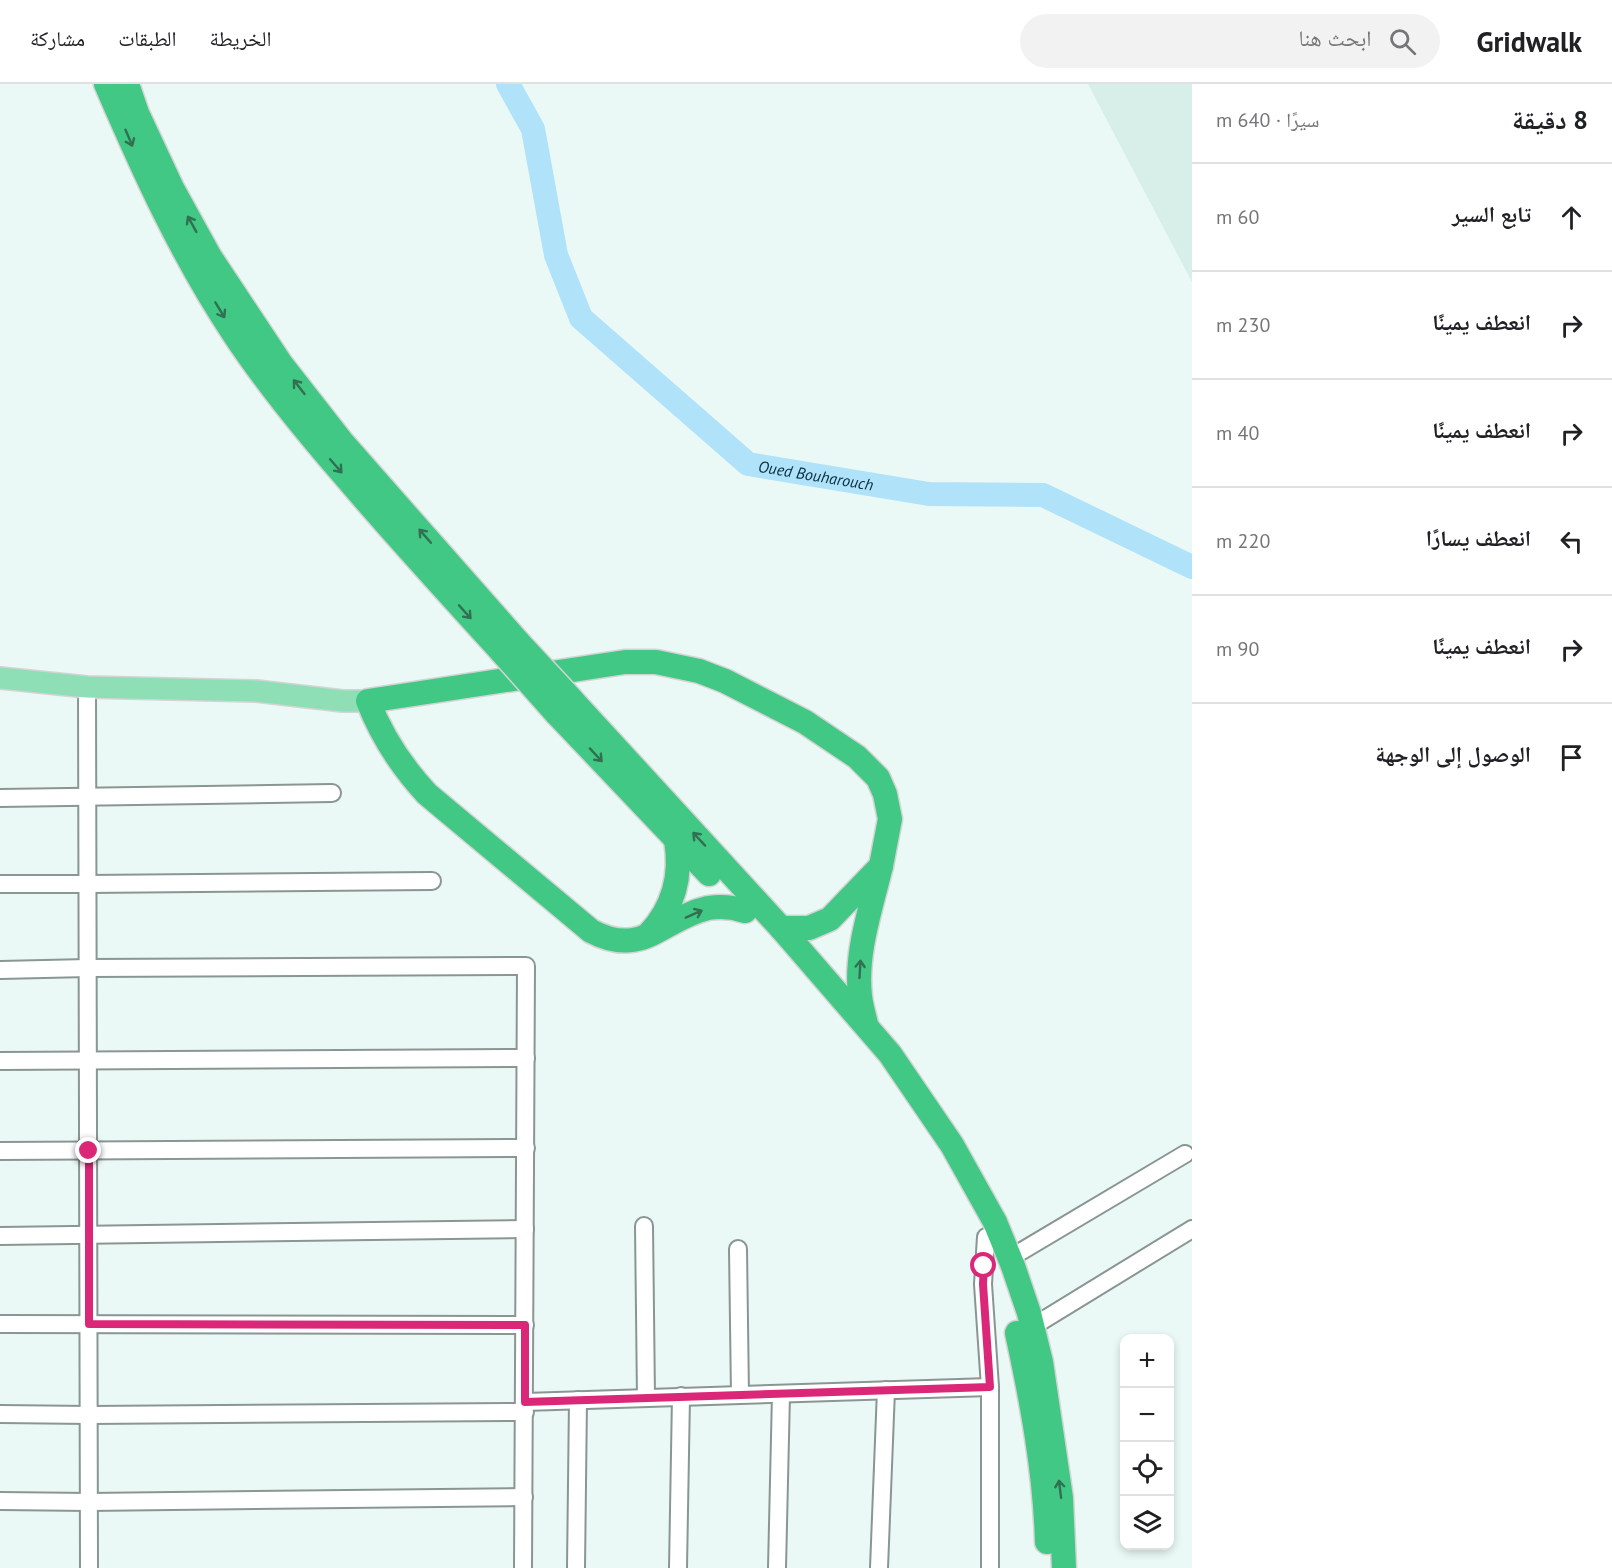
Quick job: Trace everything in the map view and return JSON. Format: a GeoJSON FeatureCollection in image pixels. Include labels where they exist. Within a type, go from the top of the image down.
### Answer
{"type":"FeatureCollection","features":[{"type":"Feature","properties":{"kind":"highway"},"geometry":{"type":"LineString","coordinates":[[106,84],[137,156],[181,245],[234,334],[299,423],[389,528],[510,646]]}},
{"type":"Feature","properties":{"kind":"highway"},"geometry":{"type":"LineString","coordinates":[[127,84],[137,113],[172,188],[210,257],[281,364],[510,646],[564,706],[676,840],[745,911],[875,1061],[952,1174],[986,1237],[1004,1284],[1017,1332],[1034,1413],[1047,1522],[1048,1568]]}},
{"type":"Feature","properties":{"kind":"highway"},"geometry":{"type":"LineString","coordinates":[[745,911],[726,907],[706,909],[637,940],[618,940],[599,936],[427,794],[386,742],[368,701],[625,662],[656,662],[725,681],[805,722],[858,757],[878,778],[885,794],[890,819],[863,940],[860,970],[860,996],[867,1027]]}},
{"type":"Feature","properties":{"kind":"highway"},"geometry":{"type":"LineString","coordinates":[[564,706],[781,928],[890,1054],[952,1145],[995,1222],[1010,1258],[1032,1327],[1041,1362],[1061,1497],[1064,1568]]}},
{"type":"Feature","properties":{"kind":"highway"},"geometry":{"type":"LineString","coordinates":[[646,937],[656,926],[672,900],[679,870],[676,840]]}},
{"type":"Feature","properties":{"kind":"highway"},"geometry":{"type":"LineString","coordinates":[[781,928],[809,928],[830,919],[881,866]]}},
{"type":"Feature","properties":{"kind":"main road"},"geometry":{"type":"LineString","coordinates":[[0,678],[87,687],[256,691],[342,701],[368,701]]}},
{"type":"Feature","properties":{"kind":"street"},"geometry":{"type":"LineString","coordinates":[[87,687],[89,1568]]}},
{"type":"Feature","properties":{"kind":"street"},"geometry":{"type":"LineString","coordinates":[[0,798],[332,793]]}},
{"type":"Feature","properties":{"kind":"street"},"geometry":{"type":"LineString","coordinates":[[0,884],[432,881]]}},
{"type":"Feature","properties":{"kind":"street"},"geometry":{"type":"LineString","coordinates":[[0,970],[526,966],[523,1568]]}},
{"type":"Feature","properties":{"kind":"street"},"geometry":{"type":"LineString","coordinates":[[0,1061],[526,1058]]}},
{"type":"Feature","properties":{"kind":"street"},"geometry":{"type":"LineString","coordinates":[[0,1151],[526,1148]]}},
{"type":"Feature","properties":{"kind":"street"},"geometry":{"type":"LineString","coordinates":[[1010,1258],[1185,1154]]}},
{"type":"Feature","properties":{"kind":"street"},"geometry":{"type":"LineString","coordinates":[[644,1226],[646,1398]]}},
{"type":"Feature","properties":{"kind":"street"},"geometry":{"type":"LineString","coordinates":[[0,1236],[525,1229]]}},
{"type":"Feature","properties":{"kind":"street"},"geometry":{"type":"LineString","coordinates":[[1032,1327],[1192,1229]]}},
{"type":"Feature","properties":{"kind":"street"},"geometry":{"type":"LineString","coordinates":[[986,1237],[983,1284],[990,1387],[990,1568]]}},
{"type":"Feature","properties":{"kind":"street"},"geometry":{"type":"LineString","coordinates":[[738,1249],[740,1395]]}},
{"type":"Feature","properties":{"kind":"street"},"geometry":{"type":"LineString","coordinates":[[0,1324],[525,1325]]}},
{"type":"Feature","properties":{"kind":"street"},"geometry":{"type":"LineString","coordinates":[[0,1414],[89,1415],[525,1407],[578,1400],[990,1387]]}},
{"type":"Feature","properties":{"kind":"street"},"geometry":{"type":"LineString","coordinates":[[879,1568],[885,1390]]}},
{"type":"Feature","properties":{"kind":"street"},"geometry":{"type":"LineString","coordinates":[[777,1568],[781,1394]]}},
{"type":"Feature","properties":{"kind":"street"},"geometry":{"type":"LineString","coordinates":[[678,1568],[681,1396]]}},
{"type":"Feature","properties":{"kind":"street"},"geometry":{"type":"LineString","coordinates":[[576,1568],[578,1400]]}},
{"type":"Feature","properties":{"kind":"street"},"geometry":{"type":"LineString","coordinates":[[0,1501],[524,1497]]}},
{"type":"Feature","properties":{"kind":"shaded area"},"geometry":{"type":"Polygon","coordinates":[[[1088,84],[1192,84],[1192,282],[1088,84]]]}},
{"type":"Feature","properties":{"kind":"waterway","name":"Oued Bouharouch"},"geometry":{"type":"LineString","coordinates":[[508,84],[533,129],[556,255],[581,318],[748,464],[929,494],[1043,495],[1192,567]]}},
{"type":"Feature","properties":{"kind":"route"},"geometry":{"type":"LineString","coordinates":[[89,1151],[89,1324],[525,1325],[525,1402],[990,1387],[983,1284],[984,1266]]}}]}
